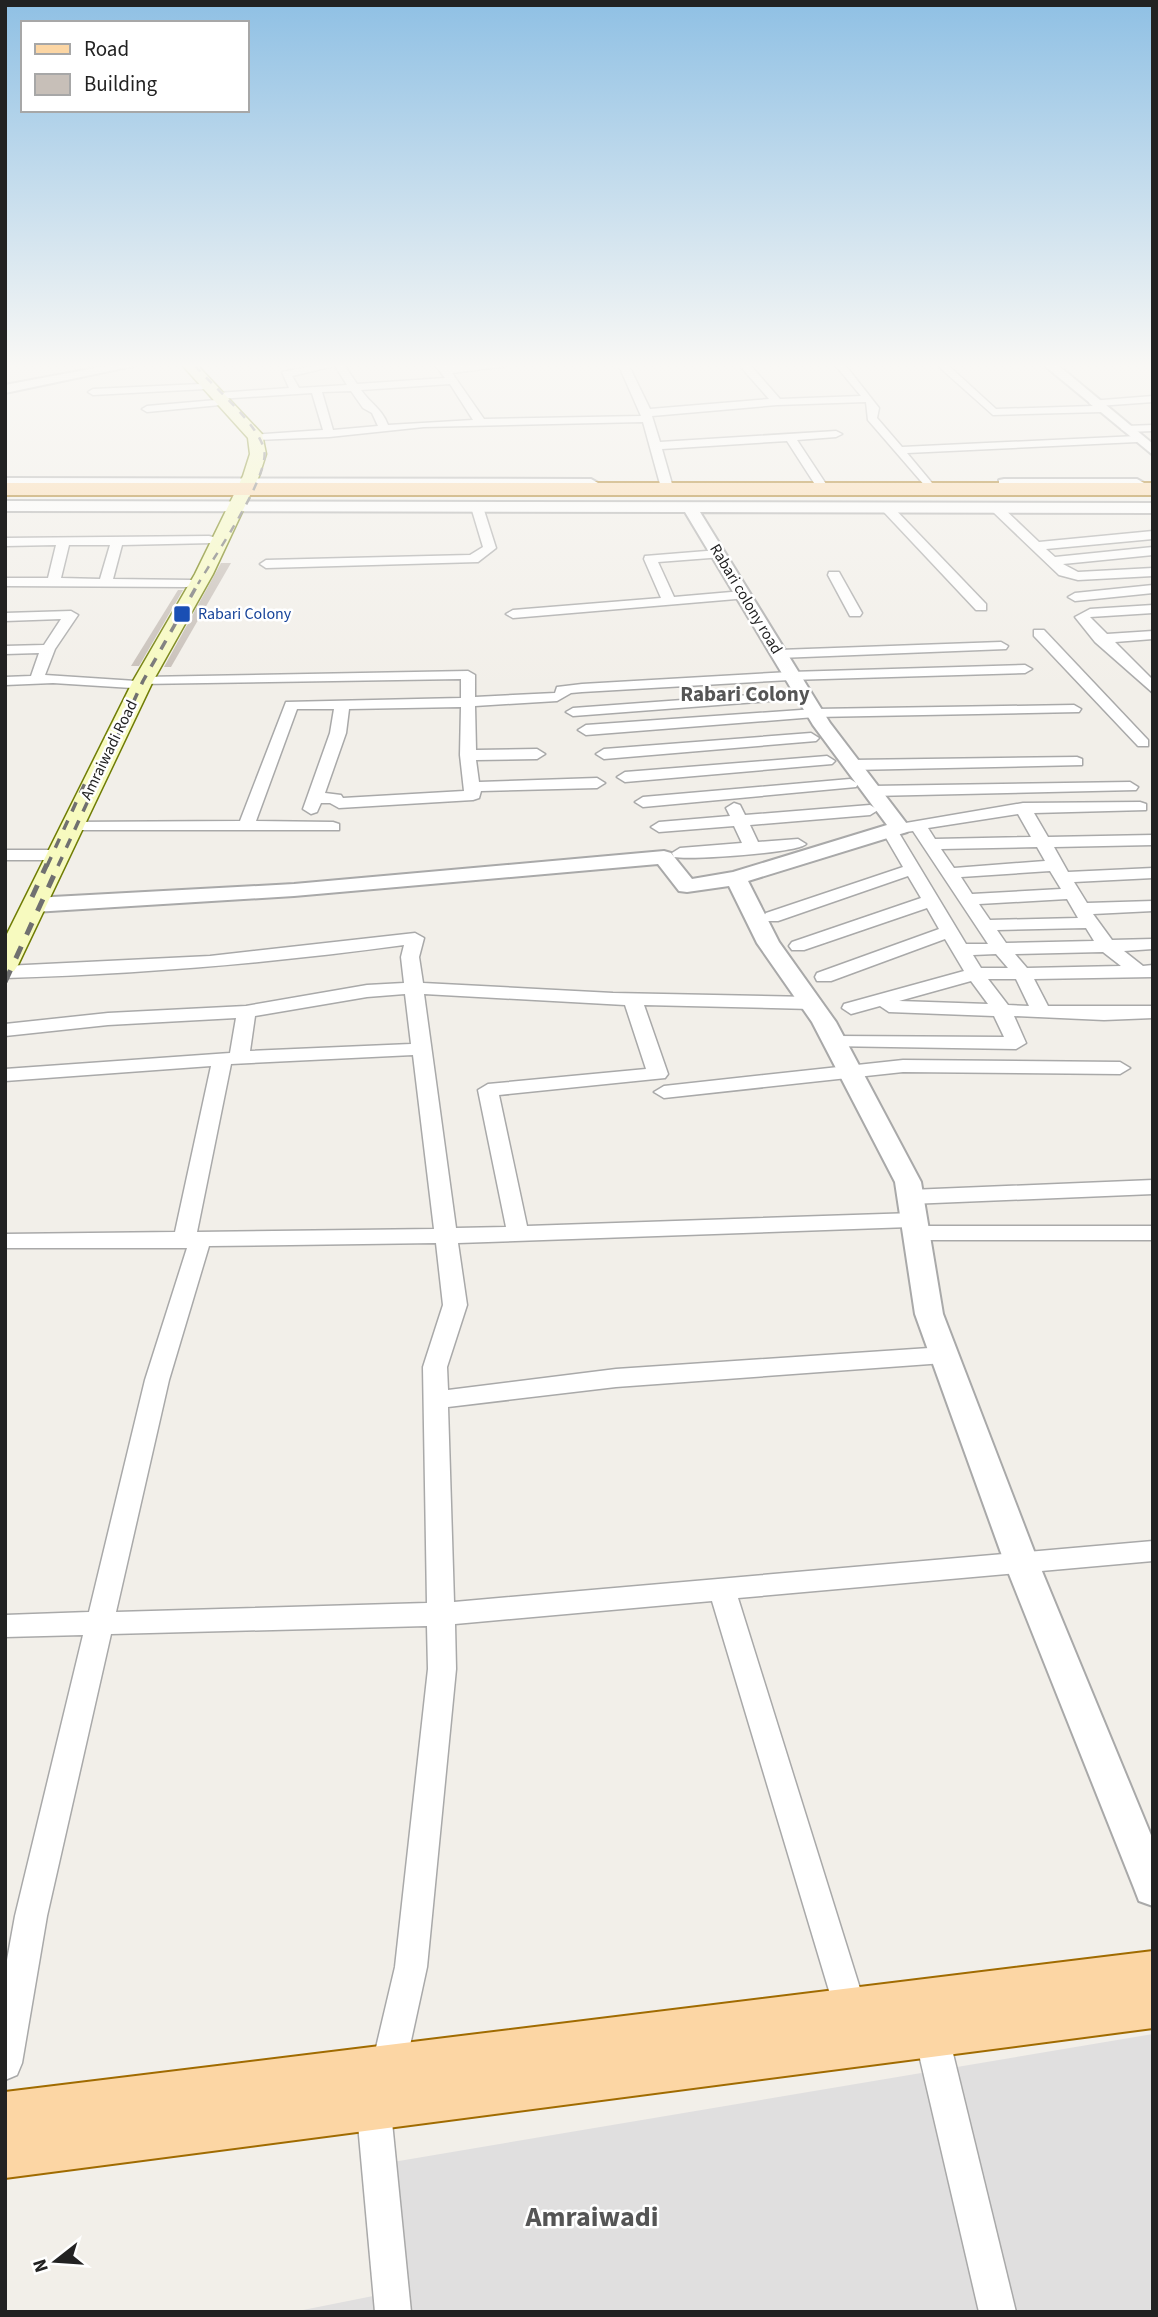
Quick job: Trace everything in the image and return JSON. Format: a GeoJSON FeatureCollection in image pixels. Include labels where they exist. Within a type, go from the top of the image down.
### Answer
{"type":"FeatureCollection","features":[{"type":"Feature","properties":{"kind":"main road"},"geometry":{"type":"LineString","coordinates":[[241,496],[246,474]]}},
{"type":"Feature","properties":{"kind":"main road"},"geometry":{"type":"LineString","coordinates":[[5,917],[48,855],[187,583],[241,496],[250,474]]}},
{"type":"Feature","properties":{"kind":"main road"},"geometry":{"type":"LineString","coordinates":[[5,489],[241,496],[1153,502]]}},
{"type":"Feature","properties":{"kind":"main road"},"geometry":{"type":"LineString","coordinates":[[5,504],[241,496],[1153,489]]}},
{"type":"Feature","properties":{"kind":"main road","name":"Amraiwadi Road"},"geometry":{"type":"LineString","coordinates":[[5,965],[34,905],[48,855],[73,825],[137,682],[204,574],[214,540]]}},
{"type":"Feature","properties":{"kind":"main road"},"geometry":{"type":"LineString","coordinates":[[5,2151],[852,2014],[1153,1976]]}},
{"type":"Feature","properties":{"kind":"main road"},"geometry":{"type":"LineString","coordinates":[[5,2119],[379,2089],[931,2034],[1153,2003]]}},
{"type":"Feature","properties":{"kind":"street"},"geometry":{"type":"LineString","coordinates":[[663,474],[666,484]]}},
{"type":"Feature","properties":{"kind":"street"},"geometry":{"type":"LineString","coordinates":[[814,474],[820,484]]}},
{"type":"Feature","properties":{"kind":"street"},"geometry":{"type":"LineString","coordinates":[[919,474],[926,483]]}},
{"type":"Feature","properties":{"kind":"street"},"geometry":{"type":"LineString","coordinates":[[5,482],[477,507],[1153,508]]}},
{"type":"Feature","properties":{"kind":"street"},"geometry":{"type":"LineString","coordinates":[[241,496],[666,484],[1153,483]]}},
{"type":"Feature","properties":{"kind":"street"},"geometry":{"type":"LineString","coordinates":[[266,564],[473,559],[490,548],[477,507]]}},
{"type":"Feature","properties":{"kind":"street","name":"Rabari colony road"},"geometry":{"type":"LineString","coordinates":[[690,507],[851,775],[871,800],[902,828]]}},
{"type":"Feature","properties":{"kind":"street"},"geometry":{"type":"LineString","coordinates":[[995,507],[1064,572],[1079,576],[1153,572]]}},
{"type":"Feature","properties":{"kind":"street"},"geometry":{"type":"LineString","coordinates":[[886,508],[981,607]]}},
{"type":"Feature","properties":{"kind":"street"},"geometry":{"type":"LineString","coordinates":[[1034,546],[1153,535]]}},
{"type":"Feature","properties":{"kind":"street"},"geometry":{"type":"LineString","coordinates":[[5,542],[214,540]]}},
{"type":"Feature","properties":{"kind":"street"},"geometry":{"type":"LineString","coordinates":[[53,583],[62,542]]}},
{"type":"Feature","properties":{"kind":"street"},"geometry":{"type":"LineString","coordinates":[[104,582],[117,542]]}},
{"type":"Feature","properties":{"kind":"street"},"geometry":{"type":"LineString","coordinates":[[1051,561],[1153,551]]}},
{"type":"Feature","properties":{"kind":"street"},"geometry":{"type":"LineString","coordinates":[[668,601],[650,559],[719,554]]}},
{"type":"Feature","properties":{"kind":"street"},"geometry":{"type":"LineString","coordinates":[[834,575],[855,613]]}},
{"type":"Feature","properties":{"kind":"street"},"geometry":{"type":"LineString","coordinates":[[5,582],[187,583]]}},
{"type":"Feature","properties":{"kind":"street"},"geometry":{"type":"LineString","coordinates":[[1075,597],[1153,589]]}},
{"type":"Feature","properties":{"kind":"street"},"geometry":{"type":"LineString","coordinates":[[513,614],[743,595]]}},
{"type":"Feature","properties":{"kind":"street"},"geometry":{"type":"LineString","coordinates":[[1153,609],[1086,615],[1100,639],[1153,689]]}},
{"type":"Feature","properties":{"kind":"street"},"geometry":{"type":"LineString","coordinates":[[5,617],[71,615],[48,649],[36,680]]}},
{"type":"Feature","properties":{"kind":"street"},"geometry":{"type":"LineString","coordinates":[[1039,633],[1150,746]]}},
{"type":"Feature","properties":{"kind":"street"},"geometry":{"type":"LineString","coordinates":[[1100,639],[1153,635]]}},
{"type":"Feature","properties":{"kind":"street"},"geometry":{"type":"LineString","coordinates":[[779,654],[1001,646]]}},
{"type":"Feature","properties":{"kind":"street"},"geometry":{"type":"LineString","coordinates":[[5,650],[48,649]]}},
{"type":"Feature","properties":{"kind":"street"},"geometry":{"type":"LineString","coordinates":[[246,826],[291,705],[409,705],[557,697],[564,694],[562,690],[582,688],[790,676],[1025,669]]}},
{"type":"Feature","properties":{"kind":"street"},"geometry":{"type":"LineString","coordinates":[[5,681],[137,682],[468,675],[468,755],[473,795],[339,803],[335,798],[314,798]]}},
{"type":"Feature","properties":{"kind":"street"},"geometry":{"type":"LineString","coordinates":[[573,712],[804,695]]}},
{"type":"Feature","properties":{"kind":"street"},"geometry":{"type":"LineString","coordinates":[[308,827],[314,798],[338,733],[342,704]]}},
{"type":"Feature","properties":{"kind":"street"},"geometry":{"type":"LineString","coordinates":[[586,730],[815,713],[1074,709]]}},
{"type":"Feature","properties":{"kind":"street"},"geometry":{"type":"LineString","coordinates":[[696,722],[704,746],[752,848]]}},
{"type":"Feature","properties":{"kind":"street"},"geometry":{"type":"LineString","coordinates":[[604,754],[811,738]]}},
{"type":"Feature","properties":{"kind":"street"},"geometry":{"type":"LineString","coordinates":[[468,755],[537,754]]}},
{"type":"Feature","properties":{"kind":"street"},"geometry":{"type":"LineString","coordinates":[[625,777],[827,761]]}},
{"type":"Feature","properties":{"kind":"street"},"geometry":{"type":"LineString","coordinates":[[643,802],[727,795],[851,775],[1077,762]]}},
{"type":"Feature","properties":{"kind":"street"},"geometry":{"type":"LineString","coordinates":[[472,787],[597,783]]}},
{"type":"Feature","properties":{"kind":"street"},"geometry":{"type":"LineString","coordinates":[[659,827],[739,820],[871,800],[1130,787]]}},
{"type":"Feature","properties":{"kind":"street"},"geometry":{"type":"LineString","coordinates":[[34,905],[294,890],[664,857],[687,886],[736,878],[902,828],[1023,808],[1140,807]]}},
{"type":"Feature","properties":{"kind":"street"},"geometry":{"type":"LineString","coordinates":[[1023,808],[1081,909],[1107,946],[1145,971]]}},
{"type":"Feature","properties":{"kind":"street"},"geometry":{"type":"LineString","coordinates":[[73,825],[333,827]]}},
{"type":"Feature","properties":{"kind":"street"},"geometry":{"type":"LineString","coordinates":[[902,828],[930,844],[1001,949],[1022,973],[1041,1011]]}},
{"type":"Feature","properties":{"kind":"street"},"geometry":{"type":"LineString","coordinates":[[835,1042],[1016,1043],[1001,1009],[975,974],[912,869],[902,828]]}},
{"type":"Feature","properties":{"kind":"street"},"geometry":{"type":"LineString","coordinates":[[930,844],[1153,840]]}},
{"type":"Feature","properties":{"kind":"street"},"geometry":{"type":"LineString","coordinates":[[680,853],[798,844]]}},
{"type":"Feature","properties":{"kind":"street"},"geometry":{"type":"LineString","coordinates":[[5,855],[48,855]]}},
{"type":"Feature","properties":{"kind":"street"},"geometry":{"type":"LineString","coordinates":[[772,917],[912,869]]}},
{"type":"Feature","properties":{"kind":"street"},"geometry":{"type":"LineString","coordinates":[[950,873],[1153,873]]}},
{"type":"Feature","properties":{"kind":"street"},"geometry":{"type":"LineString","coordinates":[[736,878],[768,943],[817,990],[835,1042],[908,1182],[929,1314],[1022,1564],[1153,1888]]}},
{"type":"Feature","properties":{"kind":"street"},"geometry":{"type":"LineString","coordinates":[[967,899],[1081,909]]}},
{"type":"Feature","properties":{"kind":"street"},"geometry":{"type":"LineString","coordinates":[[798,946],[931,901]]}},
{"type":"Feature","properties":{"kind":"street"},"geometry":{"type":"LineString","coordinates":[[985,925],[1081,909],[1153,906]]}},
{"type":"Feature","properties":{"kind":"street"},"geometry":{"type":"LineString","coordinates":[[5,1030],[108,1019],[246,1012],[367,991],[414,988],[633,1000],[817,990],[949,931]]}},
{"type":"Feature","properties":{"kind":"street"},"geometry":{"type":"LineString","coordinates":[[5,972],[124,969],[269,957],[415,938],[410,957],[454,1305],[435,1367],[442,1669],[411,1967],[379,2089],[393,2312]]}},
{"type":"Feature","properties":{"kind":"street"},"geometry":{"type":"LineString","coordinates":[[961,950],[1153,944]]}},
{"type":"Feature","properties":{"kind":"street"},"geometry":{"type":"LineString","coordinates":[[1145,971],[975,974],[861,1007],[1153,1012]]}},
{"type":"Feature","properties":{"kind":"street"},"geometry":{"type":"LineString","coordinates":[[518,1233],[488,1090],[658,1074],[633,1000]]}},
{"type":"Feature","properties":{"kind":"street"},"geometry":{"type":"LineString","coordinates":[[5,2063],[31,1916],[192,1241],[231,1058],[246,1012]]}},
{"type":"Feature","properties":{"kind":"street"},"geometry":{"type":"LineString","coordinates":[[5,1075],[231,1058],[422,1049]]}},
{"type":"Feature","properties":{"kind":"street"},"geometry":{"type":"LineString","coordinates":[[664,1092],[778,1081],[849,1069],[903,1066],[1120,1068]]}},
{"type":"Feature","properties":{"kind":"street"},"geometry":{"type":"LineString","coordinates":[[5,1241],[192,1241],[446,1236],[913,1216],[1153,1187]]}},
{"type":"Feature","properties":{"kind":"street"},"geometry":{"type":"LineString","coordinates":[[913,1216],[1153,1233]]}},
{"type":"Feature","properties":{"kind":"street"},"geometry":{"type":"LineString","coordinates":[[436,1400],[616,1378],[944,1355]]}},
{"type":"Feature","properties":{"kind":"street"},"geometry":{"type":"LineString","coordinates":[[5,1626],[440,1614],[1022,1564],[1153,1550]]}},
{"type":"Feature","properties":{"kind":"street"},"geometry":{"type":"LineString","coordinates":[[722,1589],[852,2014]]}},
{"type":"Feature","properties":{"kind":"street"},"geometry":{"type":"LineString","coordinates":[[931,2034],[998,2312]]}},
{"type":"Feature","properties":{"kind":"shaded area"},"geometry":{"type":"Polygon","coordinates":[[[1153,2034],[1153,2312],[403,2312],[387,2163],[1153,2034]]]}},
{"type":"Feature","properties":{"kind":"shaded area"},"geometry":{"type":"Polygon","coordinates":[[[378,2295],[380,2312],[293,2312],[378,2295]]]}},
{"type":"Feature","properties":{"kind":"building"},"geometry":{"type":"Polygon","coordinates":[[[221,563],[231,563],[171,667],[164,667],[221,563]]]}},
{"type":"Feature","properties":{"kind":"building"},"geometry":{"type":"Polygon","coordinates":[[[178,590],[183,590],[139,666],[131,666],[178,590]]]}},
{"type":"Feature","properties":{"kind":"railway"},"geometry":{"type":"LineString","coordinates":[[198,584],[250,497],[260,474]]}},
{"type":"Feature","properties":{"kind":"railway"},"geometry":{"type":"LineString","coordinates":[[58,866],[143,681],[199,582]]}},
{"type":"Feature","properties":{"kind":"railway"},"geometry":{"type":"LineString","coordinates":[[47,866],[85,783]]}},
{"type":"Feature","properties":{"kind":"railway"},"geometry":{"type":"LineString","coordinates":[[32,897],[47,864]]}},
{"type":"Feature","properties":{"kind":"railway"},"geometry":{"type":"LineString","coordinates":[[5,982],[59,864]]}},
{"type":"Feature","properties":{"kind":"place","name":"Rabari Colony"},"geometry":{"type":"Point","coordinates":[182,614]}},
{"type":"Feature","properties":{"kind":"district","name":"Rabari Colony"},"geometry":{"type":"Point","coordinates":[745,694]}},
{"type":"Feature","properties":{"kind":"district","name":"Amraiwadi"},"geometry":{"type":"Point","coordinates":[592,2217]}}]}
